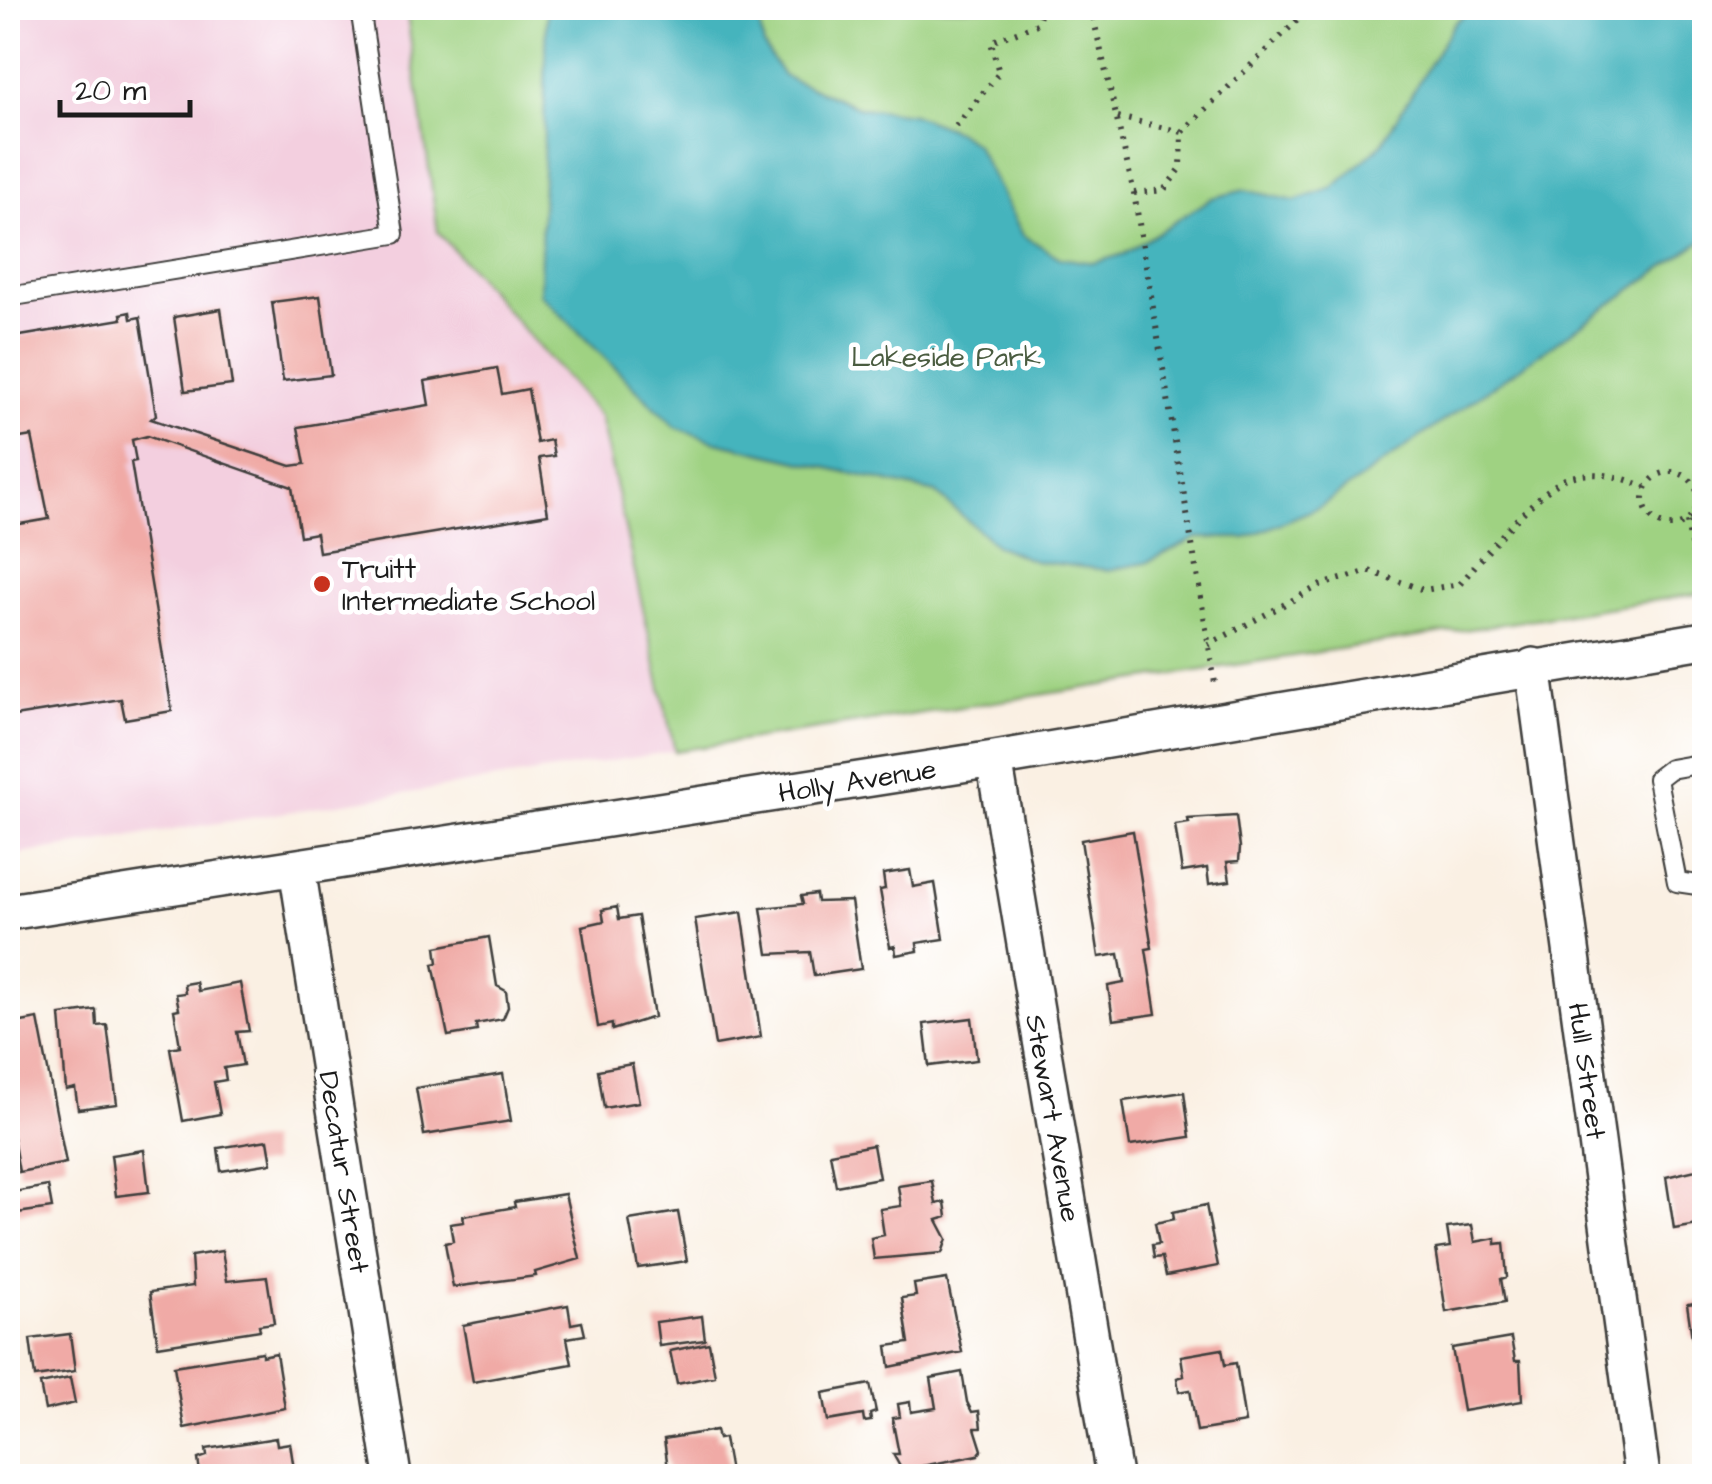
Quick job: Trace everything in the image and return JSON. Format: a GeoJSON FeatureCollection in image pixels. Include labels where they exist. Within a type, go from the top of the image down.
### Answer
{"type":"FeatureCollection","features":[{"type":"Feature","properties":{"kind":"street","name":"Holly Avenue"},"geometry":{"type":"LineString","coordinates":[[8,912],[994,759],[1704,640]]}},
{"type":"Feature","properties":{"kind":"street","name":"Hull Street"},"geometry":{"type":"LineString","coordinates":[[1533,666],[1642,1476]]}},
{"type":"Feature","properties":{"kind":"street","name":"Stewart Avenue"},"geometry":{"type":"LineString","coordinates":[[994,759],[1114,1476]]}},
{"type":"Feature","properties":{"kind":"street","name":"Decatur Street"},"geometry":{"type":"LineString","coordinates":[[296,868],[392,1476]]}},
{"type":"Feature","properties":{"kind":"lane"},"geometry":{"type":"LineString","coordinates":[[8,297],[394,234],[360,8]]}},
{"type":"Feature","properties":{"kind":"lane"},"geometry":{"type":"LineString","coordinates":[[1704,763],[1670,769],[1657,779],[1678,882],[1704,886]]}},
{"type":"Feature","properties":{"kind":"path"},"geometry":{"type":"LineString","coordinates":[[956,126],[999,73],[991,42],[1037,24],[1042,8]]}},
{"type":"Feature","properties":{"kind":"path"},"geometry":{"type":"LineString","coordinates":[[1091,8],[1134,194],[1222,718]]}},
{"type":"Feature","properties":{"kind":"path"},"geometry":{"type":"LineString","coordinates":[[1134,194],[1164,190],[1181,168],[1182,132],[1310,8]]}},
{"type":"Feature","properties":{"kind":"path"},"geometry":{"type":"LineString","coordinates":[[1118,117],[1182,132]]}},
{"type":"Feature","properties":{"kind":"path"},"geometry":{"type":"LineString","coordinates":[[1208,645],[1321,585],[1369,572],[1424,590],[1460,584],[1502,532],[1568,477],[1611,474],[1646,486]]}},
{"type":"Feature","properties":{"kind":"path"},"geometry":{"type":"LineString","coordinates":[[1687,522],[1669,526],[1652,520],[1644,504],[1646,486],[1660,474],[1686,476],[1698,499],[1687,522],[1704,620]]}},
{"type":"Feature","properties":{"kind":"shaded area","name":"Truitt Intermediate School"},"geometry":{"type":"Polygon","coordinates":[[[8,8],[406,8],[438,232],[600,417],[675,751],[8,856],[8,8]]]}},
{"type":"Feature","properties":{"kind":"green space","name":"Lakeside Park"},"geometry":{"type":"Polygon","coordinates":[[[406,8],[1704,8],[1704,593],[675,751],[600,417],[438,232],[406,8]]]}},
{"type":"Feature","properties":{"kind":"water"},"geometry":{"type":"Polygon","coordinates":[[[547,8],[756,8],[764,46],[783,76],[860,108],[912,114],[957,131],[975,144],[1023,235],[1060,258],[1094,263],[1124,254],[1212,198],[1245,190],[1295,201],[1333,188],[1381,145],[1454,23],[1473,8],[1704,8],[1704,239],[1320,507],[1245,538],[1197,538],[1146,563],[1107,570],[1034,561],[997,546],[936,493],[716,442],[675,427],[540,294],[547,8]]]}},
{"type":"Feature","properties":{"kind":"building"},"geometry":{"type":"Polygon","coordinates":[[[320,296],[331,375],[283,381],[272,302],[320,296]]]}},
{"type":"Feature","properties":{"kind":"building"},"geometry":{"type":"Polygon","coordinates":[[[221,309],[232,385],[185,391],[174,317],[221,309]]]}},
{"type":"Feature","properties":{"kind":"building"},"geometry":{"type":"Polygon","coordinates":[[[130,312],[131,319],[140,317],[156,415],[151,419],[291,466],[305,464],[298,427],[429,405],[425,381],[497,368],[502,394],[528,389],[537,443],[551,440],[554,456],[539,458],[548,514],[319,552],[316,533],[300,536],[292,487],[147,436],[132,440],[136,461],[131,462],[172,711],[125,719],[121,699],[8,717],[8,526],[49,519],[32,436],[8,440],[8,330],[12,330],[14,337],[122,319],[121,314],[130,312]]]}},
{"type":"Feature","properties":{"kind":"building"},"geometry":{"type":"Polygon","coordinates":[[[1236,816],[1239,861],[1227,862],[1230,881],[1209,884],[1207,868],[1182,872],[1175,825],[1189,823],[1188,819],[1236,816]]]}},
{"type":"Feature","properties":{"kind":"building"},"geometry":{"type":"Polygon","coordinates":[[[1133,831],[1152,948],[1146,949],[1156,1014],[1113,1020],[1108,986],[1124,983],[1119,954],[1099,957],[1081,840],[1133,831]]]}},
{"type":"Feature","properties":{"kind":"building"},"geometry":{"type":"Polygon","coordinates":[[[910,870],[913,887],[935,883],[944,939],[917,943],[918,951],[896,955],[895,946],[890,947],[880,890],[885,889],[883,874],[910,870]]]}},
{"type":"Feature","properties":{"kind":"building"},"geometry":{"type":"Polygon","coordinates":[[[816,894],[817,902],[851,901],[861,969],[814,976],[810,952],[768,954],[761,908],[803,904],[801,896],[816,894]]]}},
{"type":"Feature","properties":{"kind":"building"},"geometry":{"type":"Polygon","coordinates":[[[617,907],[619,919],[638,916],[654,1017],[612,1030],[612,1024],[598,1027],[582,926],[604,921],[602,910],[617,907]]]}},
{"type":"Feature","properties":{"kind":"building"},"geometry":{"type":"Polygon","coordinates":[[[742,912],[761,1037],[715,1045],[695,919],[742,912]]]}},
{"type":"Feature","properties":{"kind":"building"},"geometry":{"type":"Polygon","coordinates":[[[489,937],[497,986],[506,991],[508,1007],[503,1019],[476,1024],[477,1031],[448,1036],[433,964],[438,963],[436,947],[489,937]]]}},
{"type":"Feature","properties":{"kind":"building"},"geometry":{"type":"Polygon","coordinates":[[[196,982],[198,991],[240,983],[249,1031],[237,1032],[243,1065],[224,1068],[226,1080],[214,1082],[220,1114],[183,1121],[170,1048],[180,1046],[174,1010],[179,1009],[176,994],[185,993],[184,984],[196,982]]]}},
{"type":"Feature","properties":{"kind":"building"},"geometry":{"type":"Polygon","coordinates":[[[96,1010],[97,1026],[107,1025],[117,1104],[78,1109],[75,1088],[66,1090],[60,1015],[96,1010]]]}},
{"type":"Feature","properties":{"kind":"building"},"geometry":{"type":"Polygon","coordinates":[[[14,1014],[16,1023],[38,1019],[66,1163],[19,1172],[8,1109],[8,1015],[14,1014]]]}},
{"type":"Feature","properties":{"kind":"building"},"geometry":{"type":"Polygon","coordinates":[[[972,1018],[977,1060],[929,1066],[924,1024],[972,1018]]]}},
{"type":"Feature","properties":{"kind":"building"},"geometry":{"type":"Polygon","coordinates":[[[632,1064],[639,1102],[604,1108],[598,1070],[632,1064]]]}},
{"type":"Feature","properties":{"kind":"building"},"geometry":{"type":"Polygon","coordinates":[[[503,1074],[511,1121],[424,1135],[416,1088],[503,1074]]]}},
{"type":"Feature","properties":{"kind":"building"},"geometry":{"type":"Polygon","coordinates":[[[1184,1092],[1190,1137],[1130,1146],[1123,1101],[1184,1092]]]}},
{"type":"Feature","properties":{"kind":"building"},"geometry":{"type":"Polygon","coordinates":[[[268,1140],[272,1163],[221,1171],[218,1148],[268,1140]]]}},
{"type":"Feature","properties":{"kind":"building"},"geometry":{"type":"Polygon","coordinates":[[[873,1145],[879,1178],[836,1186],[830,1153],[873,1145]]]}},
{"type":"Feature","properties":{"kind":"building"},"geometry":{"type":"Polygon","coordinates":[[[144,1150],[149,1192],[116,1196],[111,1155],[144,1150]]]}},
{"type":"Feature","properties":{"kind":"building"},"geometry":{"type":"Polygon","coordinates":[[[1704,1168],[1704,1224],[1674,1229],[1666,1177],[1704,1168]]]}},
{"type":"Feature","properties":{"kind":"building"},"geometry":{"type":"Polygon","coordinates":[[[932,1181],[936,1204],[945,1202],[947,1217],[937,1220],[947,1239],[942,1253],[874,1259],[871,1238],[884,1235],[880,1209],[901,1206],[898,1186],[932,1181]]]}},
{"type":"Feature","properties":{"kind":"building"},"geometry":{"type":"Polygon","coordinates":[[[48,1186],[52,1208],[17,1213],[14,1192],[48,1186]]]}},
{"type":"Feature","properties":{"kind":"building"},"geometry":{"type":"Polygon","coordinates":[[[565,1194],[580,1259],[535,1272],[536,1276],[453,1287],[445,1243],[453,1241],[450,1224],[464,1222],[463,1216],[515,1207],[514,1202],[565,1194]]]}},
{"type":"Feature","properties":{"kind":"building"},"geometry":{"type":"Polygon","coordinates":[[[1206,1205],[1218,1266],[1166,1276],[1162,1257],[1154,1258],[1152,1245],[1159,1244],[1155,1223],[1174,1219],[1173,1212],[1206,1205]]]}},
{"type":"Feature","properties":{"kind":"building"},"geometry":{"type":"Polygon","coordinates":[[[678,1212],[687,1261],[638,1268],[629,1220],[678,1212]]]}},
{"type":"Feature","properties":{"kind":"building"},"geometry":{"type":"Polygon","coordinates":[[[1472,1225],[1475,1242],[1496,1238],[1496,1244],[1504,1243],[1507,1277],[1501,1279],[1505,1302],[1446,1312],[1436,1249],[1450,1247],[1447,1228],[1472,1225]]]}},
{"type":"Feature","properties":{"kind":"building"},"geometry":{"type":"Polygon","coordinates":[[[222,1251],[227,1281],[267,1277],[274,1323],[259,1325],[260,1330],[158,1346],[150,1292],[193,1286],[191,1256],[222,1251]]]}},
{"type":"Feature","properties":{"kind":"building"},"geometry":{"type":"Polygon","coordinates":[[[947,1279],[962,1352],[890,1367],[887,1346],[909,1343],[902,1298],[916,1296],[914,1284],[947,1279]]]}},
{"type":"Feature","properties":{"kind":"building"},"geometry":{"type":"Polygon","coordinates":[[[1704,1302],[1704,1336],[1692,1338],[1687,1304],[1704,1302]]]}},
{"type":"Feature","properties":{"kind":"building"},"geometry":{"type":"Polygon","coordinates":[[[568,1305],[571,1324],[582,1322],[585,1335],[567,1338],[572,1364],[473,1382],[463,1325],[568,1305]]]}},
{"type":"Feature","properties":{"kind":"building"},"geometry":{"type":"Polygon","coordinates":[[[702,1316],[705,1340],[659,1346],[656,1322],[702,1316]]]}},
{"type":"Feature","properties":{"kind":"building"},"geometry":{"type":"Polygon","coordinates":[[[70,1334],[75,1371],[35,1377],[30,1339],[70,1334]]]}},
{"type":"Feature","properties":{"kind":"building"},"geometry":{"type":"Polygon","coordinates":[[[1511,1338],[1515,1361],[1520,1361],[1522,1401],[1463,1411],[1452,1348],[1511,1338]]]}},
{"type":"Feature","properties":{"kind":"building"},"geometry":{"type":"Polygon","coordinates":[[[709,1343],[715,1376],[677,1384],[670,1351],[709,1343]]]}},
{"type":"Feature","properties":{"kind":"building"},"geometry":{"type":"Polygon","coordinates":[[[1222,1349],[1225,1365],[1236,1363],[1245,1423],[1197,1431],[1190,1390],[1179,1392],[1177,1378],[1184,1376],[1181,1356],[1222,1349]]]}},
{"type":"Feature","properties":{"kind":"building"},"geometry":{"type":"Polygon","coordinates":[[[262,1352],[262,1356],[276,1353],[285,1408],[184,1428],[174,1366],[262,1352]]]}},
{"type":"Feature","properties":{"kind":"building"},"geometry":{"type":"Polygon","coordinates":[[[962,1372],[967,1402],[972,1412],[979,1411],[981,1428],[975,1428],[982,1450],[978,1455],[902,1470],[893,1454],[899,1454],[892,1418],[900,1417],[898,1404],[910,1402],[911,1412],[936,1408],[931,1378],[962,1372]]]}},
{"type":"Feature","properties":{"kind":"building"},"geometry":{"type":"Polygon","coordinates":[[[70,1378],[75,1403],[45,1410],[40,1384],[70,1378]]]}},
{"type":"Feature","properties":{"kind":"building"},"geometry":{"type":"Polygon","coordinates":[[[870,1384],[876,1412],[870,1414],[871,1421],[864,1422],[863,1415],[828,1421],[823,1393],[870,1384]]]}},
{"type":"Feature","properties":{"kind":"building"},"geometry":{"type":"Polygon","coordinates":[[[716,1430],[718,1439],[724,1438],[730,1472],[722,1472],[723,1476],[669,1476],[664,1439],[716,1430]]]}},
{"type":"Feature","properties":{"kind":"building"},"geometry":{"type":"Polygon","coordinates":[[[276,1438],[277,1445],[290,1443],[295,1476],[192,1476],[200,1473],[198,1459],[207,1456],[206,1449],[276,1438]]]}},
{"type":"Feature","properties":{"kind":"building"},"geometry":{"type":"Polygon","coordinates":[[[984,1467],[986,1473],[1000,1470],[1001,1476],[942,1476],[984,1467]]]}},
{"type":"Feature","properties":{"kind":"place","name":"Truitt Intermediate School"},"geometry":{"type":"Point","coordinates":[322,584]}}]}
